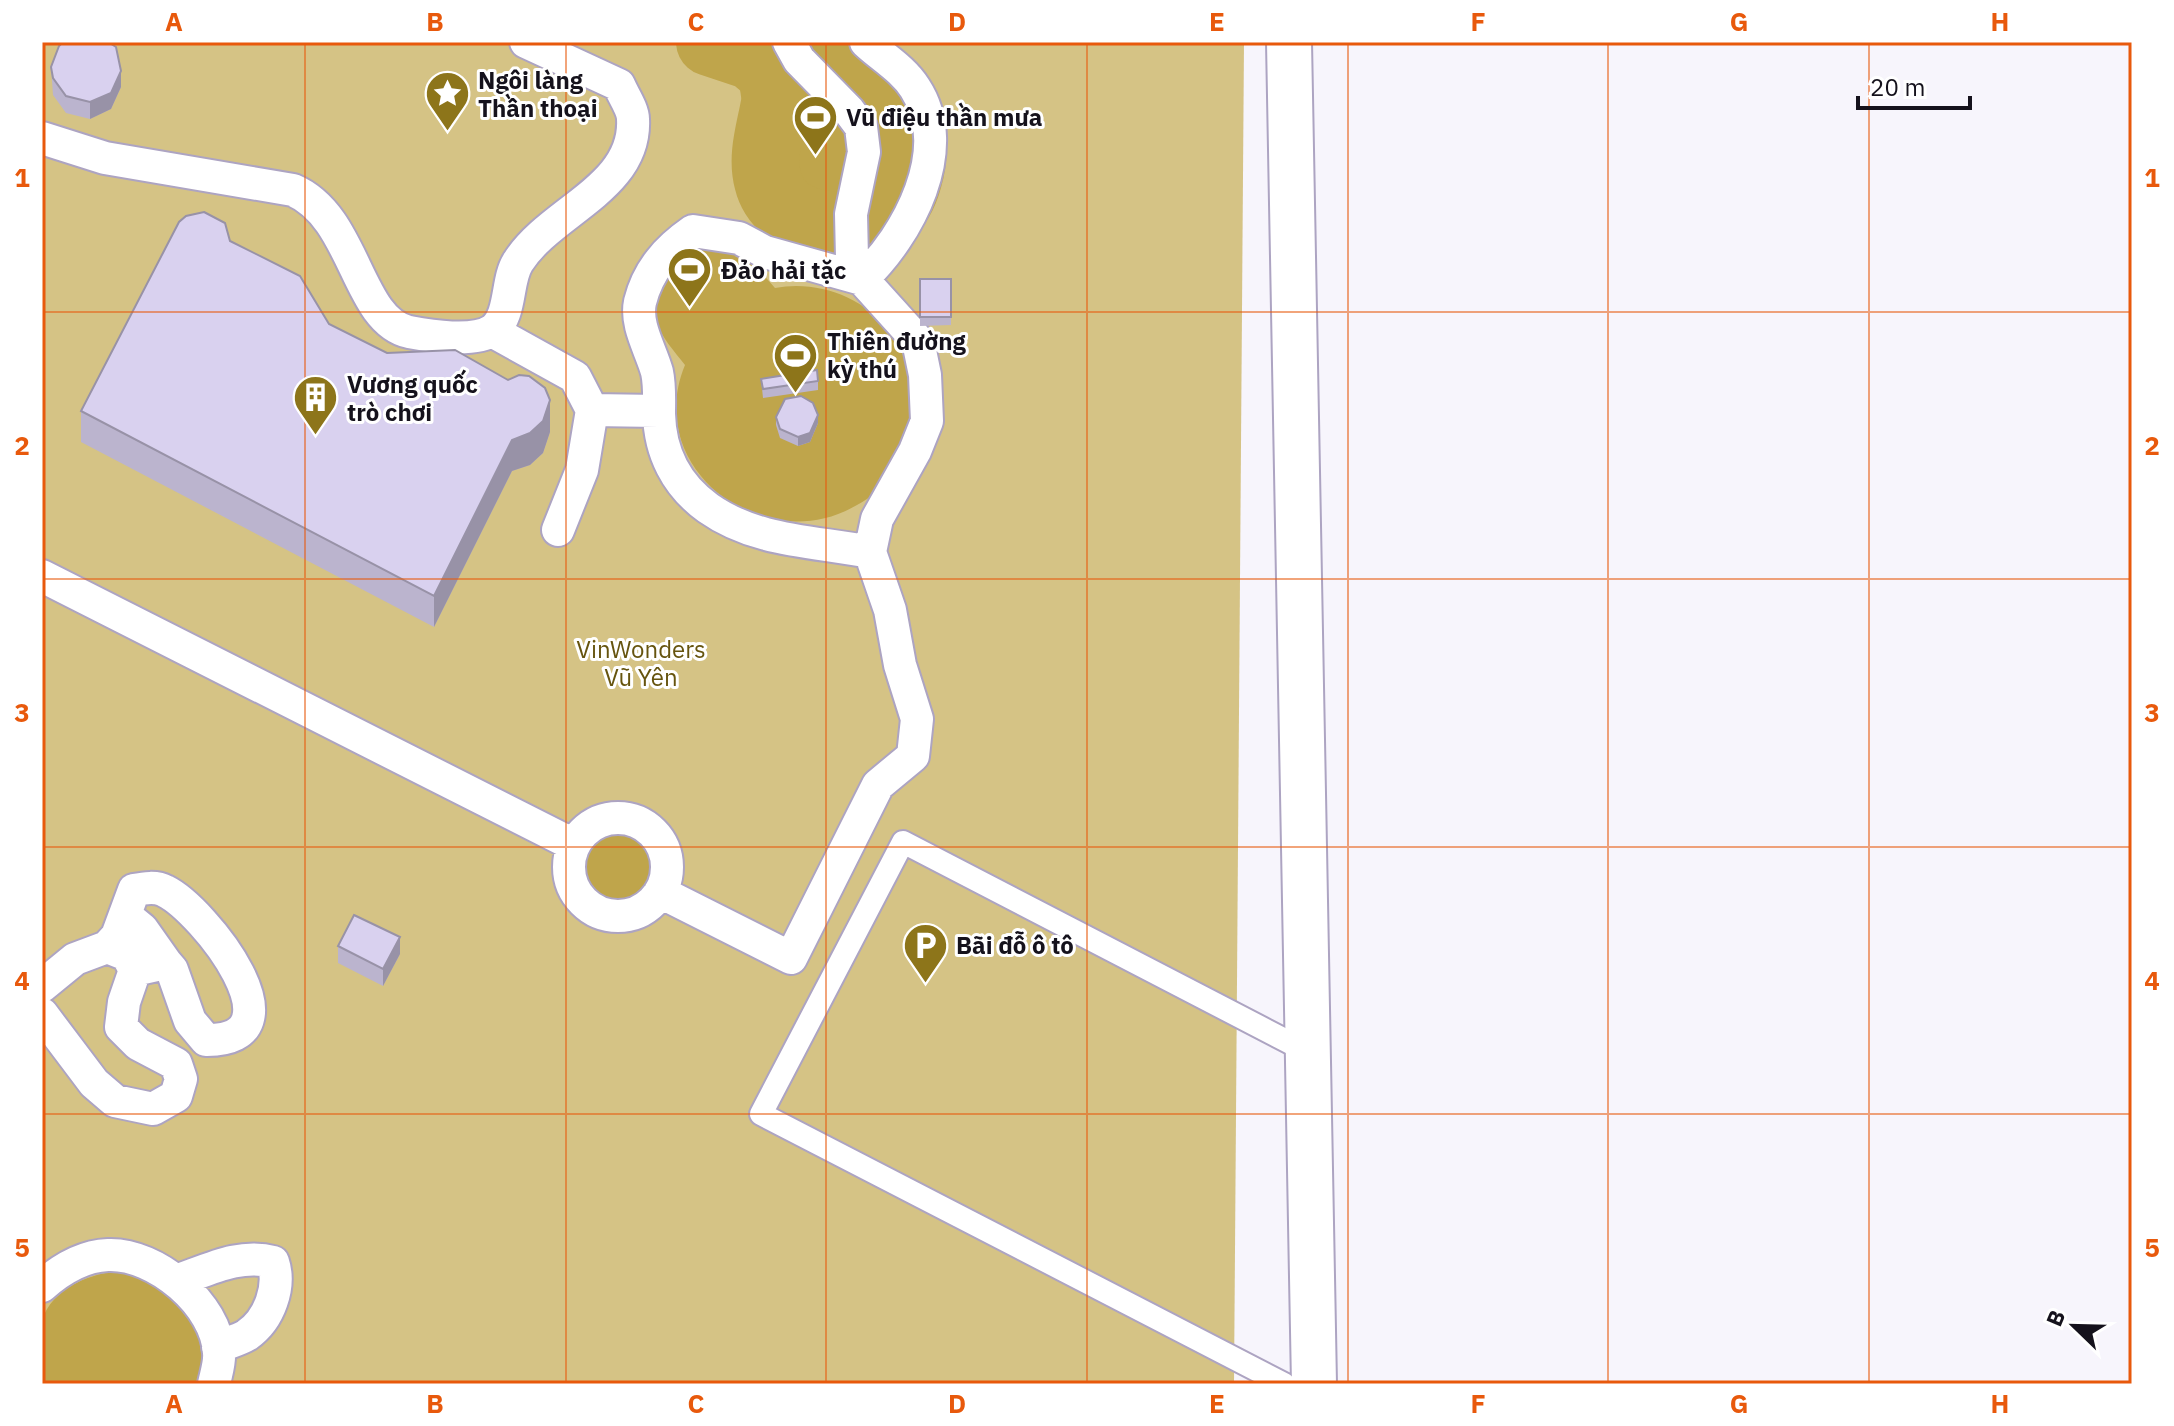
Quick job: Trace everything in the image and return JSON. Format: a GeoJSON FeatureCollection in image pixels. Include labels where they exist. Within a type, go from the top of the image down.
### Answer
{"type":"FeatureCollection","features":[{"type":"Feature","properties":{"kind":"street"},"geometry":{"type":"LineString","coordinates":[[42,138],[105,158],[293,190],[311,198],[332,221],[379,314],[405,331],[473,337],[492,331],[500,321],[518,262],[623,165],[633,118],[619,85],[526,42]]}},
{"type":"Feature","properties":{"kind":"street"},"geometry":{"type":"LineString","coordinates":[[660,892],[791,958],[878,785],[913,756],[917,719],[900,665],[890,610],[870,552],[877,519],[915,451],[927,421],[927,398],[918,341],[857,269],[851,214],[856,178],[864,152],[861,127],[799,60],[789,42]]}},
{"type":"Feature","properties":{"kind":"street"},"geometry":{"type":"LineString","coordinates":[[866,42],[900,69],[923,103],[929,170],[904,231],[887,256],[857,269],[765,252],[739,238],[693,231],[661,258],[640,304],[639,322],[651,349],[659,380],[662,443],[679,481],[706,506],[734,524],[767,535],[870,552]]}},
{"type":"Feature","properties":{"kind":"street"},"geometry":{"type":"LineString","coordinates":[[1289,42],[1314,1384]]}},
{"type":"Feature","properties":{"kind":"street"},"geometry":{"type":"LineString","coordinates":[[492,331],[575,377],[592,410],[582,470],[558,530]]}},
{"type":"Feature","properties":{"kind":"street"},"geometry":{"type":"LineString","coordinates":[[592,410],[659,411]]}},
{"type":"Feature","properties":{"kind":"street"},"geometry":{"type":"LineString","coordinates":[[42,576],[574,845]]}},
{"type":"Feature","properties":{"kind":"street"},"geometry":{"type":"LineString","coordinates":[[609,818],[640,822],[654,832],[663,845],[667,877],[660,892],[650,905],[620,917],[604,915],[589,907],[570,881],[569,864],[574,845],[593,824],[609,818]]}},
{"type":"Feature","properties":{"kind":"street"},"geometry":{"type":"LineString","coordinates":[[42,986],[75,959],[107,947],[117,936],[134,890],[163,890],[191,910],[235,967],[250,996],[250,1016],[240,1031],[223,1040],[206,1040],[190,1021],[172,970],[142,929],[125,915]]}},
{"type":"Feature","properties":{"kind":"street"},"geometry":{"type":"LineString","coordinates":[[42,1014],[94,1083],[115,1101],[153,1109],[165,1106],[176,1096],[181,1079],[176,1064],[138,1044],[121,1027],[124,1002],[135,970],[127,955],[107,947]]}},
{"type":"Feature","properties":{"kind":"street"},"geometry":{"type":"LineString","coordinates":[[135,970],[166,963]]}},
{"type":"Feature","properties":{"kind":"street"},"geometry":{"type":"LineString","coordinates":[[42,1286],[73,1264],[109,1255],[137,1262],[179,1280],[214,1330],[218,1347],[214,1384]]}},
{"type":"Feature","properties":{"kind":"street"},"geometry":{"type":"LineString","coordinates":[[179,1280],[234,1261],[255,1257],[273,1262],[278,1276],[272,1300],[262,1318],[247,1335],[218,1347]]}},
{"type":"Feature","properties":{"kind":"lane"},"geometry":{"type":"LineString","coordinates":[[1284,1384],[761,1114],[903,842],[1308,1052]]}},
{"type":"Feature","properties":{"kind":"green space","name":"VinWonders Vũ Yên"},"geometry":{"type":"Polygon","coordinates":[[[42,42],[1244,42],[1234,1384],[42,1384],[42,42]]]}},
{"type":"Feature","properties":{"kind":"shaded area","name":"Vũ điệu thần mưa"},"geometry":{"type":"Polygon","coordinates":[[[805,96],[823,108],[849,136],[844,179],[832,201],[821,207],[791,204],[784,172],[784,148],[805,96]]]}},
{"type":"Feature","properties":{"kind":"shaded area","name":"Thiên đường kỳ thú"},"geometry":{"type":"Polygon","coordinates":[[[703,248],[745,254],[775,288],[806,286],[838,293],[878,318],[897,343],[912,382],[909,423],[892,473],[881,487],[862,502],[821,519],[785,521],[750,512],[720,495],[696,470],[681,438],[676,403],[685,365],[661,333],[654,309],[659,286],[673,266],[703,248]]]}},
{"type":"Feature","properties":{"kind":"shaded area"},"geometry":{"type":"Polygon","coordinates":[[[618,834],[631,836],[646,849],[651,867],[649,880],[636,895],[618,900],[605,898],[590,885],[585,867],[587,854],[600,839],[618,834]]]}},
{"type":"Feature","properties":{"kind":"shaded area"},"geometry":{"type":"Polygon","coordinates":[[[122,1271],[161,1290],[186,1311],[200,1341],[205,1384],[42,1384],[42,1321],[54,1299],[86,1279],[122,1271]]]}},
{"type":"Feature","properties":{"kind":"building"},"geometry":{"type":"Polygon","coordinates":[[[63,42],[108,42],[116,47],[121,71],[111,93],[90,102],[66,96],[53,78],[51,67],[63,42]]]}},
{"type":"Feature","properties":{"kind":"building","name":"Vương quốc trò chơi"},"geometry":{"type":"Polygon","coordinates":[[[204,212],[225,223],[230,241],[300,276],[329,324],[387,353],[455,350],[508,380],[519,375],[529,376],[545,388],[550,400],[543,421],[530,433],[512,440],[434,596],[81,411],[179,222],[186,216],[204,212]]]}},
{"type":"Feature","properties":{"kind":"building"},"geometry":{"type":"Polygon","coordinates":[[[920,279],[951,279],[951,317],[920,317],[920,279]]]}},
{"type":"Feature","properties":{"kind":"building"},"geometry":{"type":"Polygon","coordinates":[[[817,370],[818,381],[763,389],[761,379],[817,370]]]}},
{"type":"Feature","properties":{"kind":"building"},"geometry":{"type":"Polygon","coordinates":[[[801,396],[813,403],[818,415],[810,433],[798,437],[780,429],[776,417],[785,399],[801,396]]]}},
{"type":"Feature","properties":{"kind":"building"},"geometry":{"type":"Polygon","coordinates":[[[354,915],[400,937],[383,969],[338,946],[354,915]]]}},
{"type":"Feature","properties":{"kind":"waterway"},"geometry":{"type":"LineString","coordinates":[[710,42],[752,56],[771,72],[775,103],[767,142],[766,171],[775,197],[787,210],[803,219],[839,226],[858,224],[876,219],[896,205],[908,179],[912,142],[905,124],[892,106],[830,53],[822,42]]}},
{"type":"Feature","properties":{"kind":"place","name":"Ngôi làng Thần thoại"},"geometry":{"type":"Point","coordinates":[447,133]}},
{"type":"Feature","properties":{"kind":"place","name":"Vũ điệu thần mưa"},"geometry":{"type":"Point","coordinates":[815,156]}},
{"type":"Feature","properties":{"kind":"place","name":"Đảo hải tặc"},"geometry":{"type":"Point","coordinates":[690,309]}},
{"type":"Feature","properties":{"kind":"place","name":"Thiên đường kỳ thú"},"geometry":{"type":"Point","coordinates":[796,394]}},
{"type":"Feature","properties":{"kind":"place","name":"Vương quốc trò chơi"},"geometry":{"type":"Point","coordinates":[316,437]}},
{"type":"Feature","properties":{"kind":"place","name":"Bãi đỗ ô tô"},"geometry":{"type":"Point","coordinates":[925,984]}}]}
